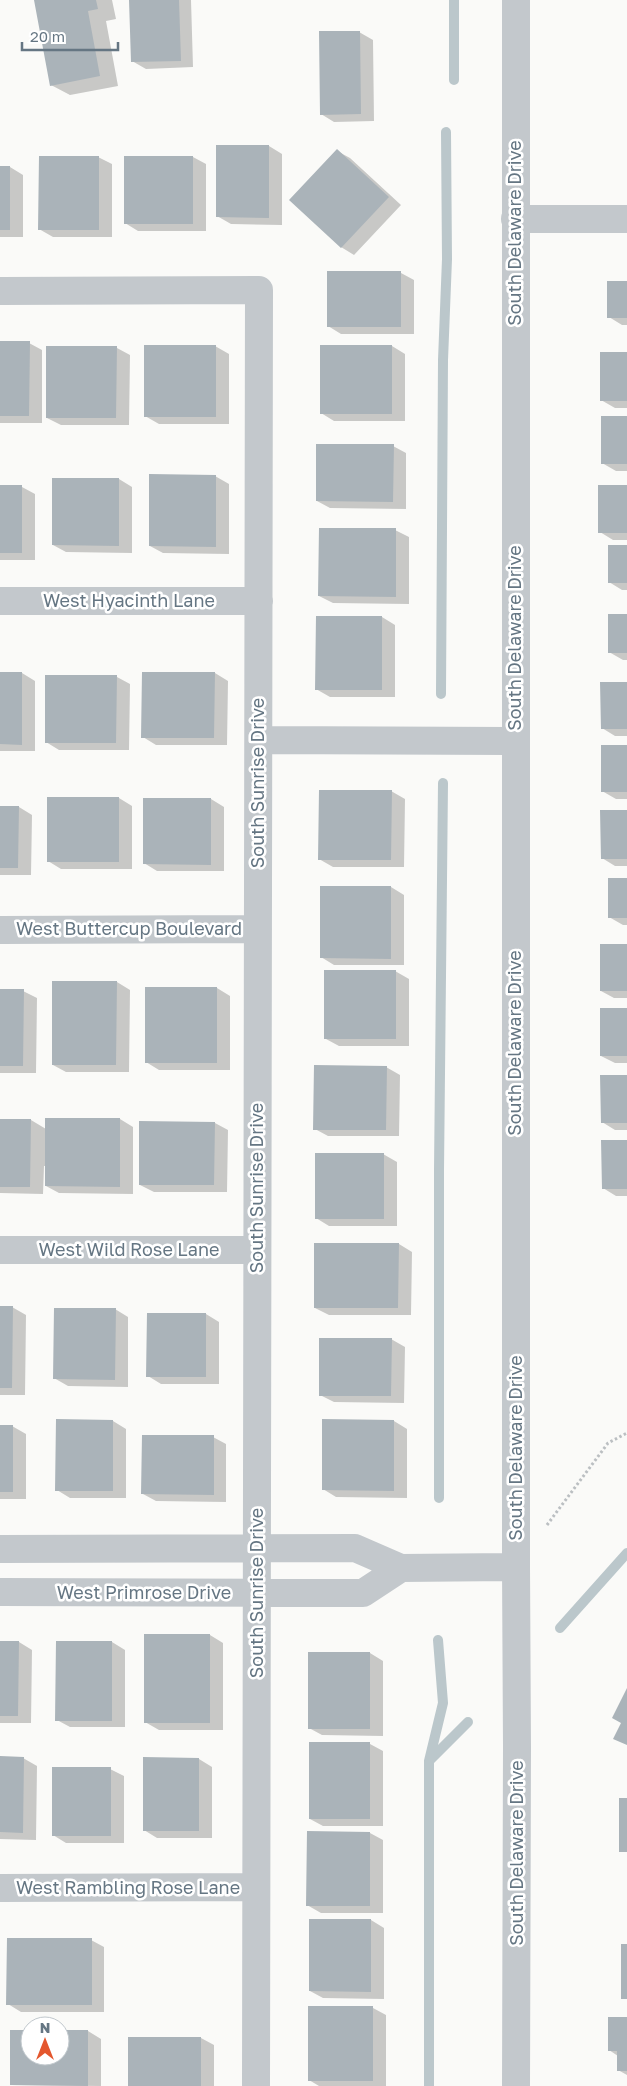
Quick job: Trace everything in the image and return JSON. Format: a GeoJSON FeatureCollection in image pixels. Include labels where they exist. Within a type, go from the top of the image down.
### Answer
{"type":"FeatureCollection","features":[{"type":"Feature","properties":{"kind":"street","name":"South Delaware Drive"},"geometry":{"type":"LineString","coordinates":[[516,0],[516,2086]]}},
{"type":"Feature","properties":{"kind":"street"},"geometry":{"type":"LineString","coordinates":[[515,219],[627,219]]}},
{"type":"Feature","properties":{"kind":"street","name":"South Sunrise Drive"},"geometry":{"type":"LineString","coordinates":[[0,291],[259,290],[256,2086]]}},
{"type":"Feature","properties":{"kind":"street","name":"West Hyacinth Lane"},"geometry":{"type":"LineString","coordinates":[[0,602],[258,601]]}},
{"type":"Feature","properties":{"kind":"street"},"geometry":{"type":"LineString","coordinates":[[258,740],[515,741]]}},
{"type":"Feature","properties":{"kind":"street","name":"West Buttercup Boulevard"},"geometry":{"type":"LineString","coordinates":[[0,930],[258,929]]}},
{"type":"Feature","properties":{"kind":"street","name":"West Wild Rose Lane"},"geometry":{"type":"LineString","coordinates":[[0,1250],[257,1250]]}},
{"type":"Feature","properties":{"kind":"street"},"geometry":{"type":"LineString","coordinates":[[0,1549],[355,1548],[401,1568],[516,1567]]}},
{"type":"Feature","properties":{"kind":"street","name":"West Primrose Drive"},"geometry":{"type":"LineString","coordinates":[[0,1592],[363,1593],[401,1568]]}},
{"type":"Feature","properties":{"kind":"street","name":"West Rambling Rose Lane"},"geometry":{"type":"LineString","coordinates":[[0,1888],[256,1887]]}},
{"type":"Feature","properties":{"kind":"path"},"geometry":{"type":"LineString","coordinates":[[544,1528],[608,1443],[627,1434]]}},
{"type":"Feature","properties":{"kind":"building"},"geometry":{"type":"Polygon","coordinates":[[[34,0],[96,0],[98,9],[88,11],[100,76],[50,86],[34,0]]]}},
{"type":"Feature","properties":{"kind":"building"},"geometry":{"type":"Polygon","coordinates":[[[129,0],[179,0],[181,61],[131,62],[129,0]]]}},
{"type":"Feature","properties":{"kind":"building"},"geometry":{"type":"Polygon","coordinates":[[[319,31],[360,31],[361,114],[320,115],[319,31]]]}},
{"type":"Feature","properties":{"kind":"building"},"geometry":{"type":"Polygon","coordinates":[[[216,145],[269,145],[269,218],[216,217],[216,145]]]}},
{"type":"Feature","properties":{"kind":"building"},"geometry":{"type":"Polygon","coordinates":[[[337,149],[389,197],[341,248],[289,200],[337,149]]]}},
{"type":"Feature","properties":{"kind":"building"},"geometry":{"type":"Polygon","coordinates":[[[39,156],[99,156],[99,230],[38,230],[39,156]]]}},
{"type":"Feature","properties":{"kind":"building"},"geometry":{"type":"Polygon","coordinates":[[[124,156],[193,156],[193,224],[124,224],[124,156]]]}},
{"type":"Feature","properties":{"kind":"building"},"geometry":{"type":"Polygon","coordinates":[[[0,166],[10,166],[10,230],[0,230],[0,166]]]}},
{"type":"Feature","properties":{"kind":"building"},"geometry":{"type":"Polygon","coordinates":[[[327,271],[401,271],[401,327],[327,327],[327,271]]]}},
{"type":"Feature","properties":{"kind":"building"},"geometry":{"type":"Polygon","coordinates":[[[607,281],[627,281],[627,318],[607,318],[607,281]]]}},
{"type":"Feature","properties":{"kind":"building"},"geometry":{"type":"Polygon","coordinates":[[[0,341],[30,341],[29,416],[0,416],[0,341]]]}},
{"type":"Feature","properties":{"kind":"building"},"geometry":{"type":"Polygon","coordinates":[[[144,345],[216,345],[216,417],[144,417],[144,345]]]}},
{"type":"Feature","properties":{"kind":"building"},"geometry":{"type":"Polygon","coordinates":[[[320,345],[392,345],[392,414],[320,414],[320,345]]]}},
{"type":"Feature","properties":{"kind":"building"},"geometry":{"type":"Polygon","coordinates":[[[46,346],[117,346],[116,418],[46,418],[46,346]]]}},
{"type":"Feature","properties":{"kind":"building"},"geometry":{"type":"Polygon","coordinates":[[[600,352],[627,352],[627,401],[600,401],[600,352]]]}},
{"type":"Feature","properties":{"kind":"building"},"geometry":{"type":"Polygon","coordinates":[[[601,416],[627,416],[627,464],[601,464],[601,416]]]}},
{"type":"Feature","properties":{"kind":"building"},"geometry":{"type":"Polygon","coordinates":[[[316,444],[394,444],[393,502],[316,501],[316,444]]]}},
{"type":"Feature","properties":{"kind":"building"},"geometry":{"type":"Polygon","coordinates":[[[149,474],[216,475],[216,547],[149,546],[149,474]]]}},
{"type":"Feature","properties":{"kind":"building"},"geometry":{"type":"Polygon","coordinates":[[[52,478],[119,478],[119,546],[52,545],[52,478]]]}},
{"type":"Feature","properties":{"kind":"building"},"geometry":{"type":"Polygon","coordinates":[[[0,485],[22,485],[22,553],[0,553],[0,485]]]}},
{"type":"Feature","properties":{"kind":"building"},"geometry":{"type":"Polygon","coordinates":[[[598,485],[627,485],[627,533],[598,533],[598,485]]]}},
{"type":"Feature","properties":{"kind":"building"},"geometry":{"type":"Polygon","coordinates":[[[319,528],[396,528],[396,597],[318,596],[319,528]]]}},
{"type":"Feature","properties":{"kind":"building"},"geometry":{"type":"Polygon","coordinates":[[[608,545],[627,545],[627,583],[608,583],[608,545]]]}},
{"type":"Feature","properties":{"kind":"building"},"geometry":{"type":"Polygon","coordinates":[[[608,614],[627,614],[627,653],[608,653],[608,614]]]}},
{"type":"Feature","properties":{"kind":"building"},"geometry":{"type":"Polygon","coordinates":[[[316,616],[382,616],[382,690],[315,690],[316,616]]]}},
{"type":"Feature","properties":{"kind":"building"},"geometry":{"type":"Polygon","coordinates":[[[0,672],[22,672],[22,745],[0,744],[0,672]]]}},
{"type":"Feature","properties":{"kind":"building"},"geometry":{"type":"Polygon","coordinates":[[[142,672],[215,672],[214,738],[141,738],[142,672]]]}},
{"type":"Feature","properties":{"kind":"building"},"geometry":{"type":"Polygon","coordinates":[[[45,675],[117,675],[116,743],[45,743],[45,675]]]}},
{"type":"Feature","properties":{"kind":"building"},"geometry":{"type":"Polygon","coordinates":[[[600,682],[627,682],[627,729],[601,729],[600,682]]]}},
{"type":"Feature","properties":{"kind":"building"},"geometry":{"type":"Polygon","coordinates":[[[601,745],[627,745],[627,792],[601,792],[601,745]]]}},
{"type":"Feature","properties":{"kind":"building"},"geometry":{"type":"Polygon","coordinates":[[[319,790],[392,790],[391,860],[318,860],[319,790]]]}},
{"type":"Feature","properties":{"kind":"building"},"geometry":{"type":"Polygon","coordinates":[[[47,797],[119,797],[119,862],[47,862],[47,797]]]}},
{"type":"Feature","properties":{"kind":"building"},"geometry":{"type":"Polygon","coordinates":[[[143,798],[211,798],[211,865],[143,864],[143,798]]]}},
{"type":"Feature","properties":{"kind":"building"},"geometry":{"type":"Polygon","coordinates":[[[0,806],[19,806],[18,868],[0,868],[0,806]]]}},
{"type":"Feature","properties":{"kind":"building"},"geometry":{"type":"Polygon","coordinates":[[[600,810],[627,810],[627,859],[601,859],[600,810]]]}},
{"type":"Feature","properties":{"kind":"building"},"geometry":{"type":"Polygon","coordinates":[[[608,878],[627,878],[627,918],[608,918],[608,878]]]}},
{"type":"Feature","properties":{"kind":"building"},"geometry":{"type":"Polygon","coordinates":[[[320,886],[391,886],[391,959],[320,958],[320,886]]]}},
{"type":"Feature","properties":{"kind":"building"},"geometry":{"type":"Polygon","coordinates":[[[600,944],[627,944],[627,991],[600,991],[600,944]]]}},
{"type":"Feature","properties":{"kind":"building"},"geometry":{"type":"Polygon","coordinates":[[[324,970],[396,970],[396,1039],[324,1039],[324,970]]]}},
{"type":"Feature","properties":{"kind":"building"},"geometry":{"type":"Polygon","coordinates":[[[52,981],[117,981],[116,1065],[52,1065],[52,981]]]}},
{"type":"Feature","properties":{"kind":"building"},"geometry":{"type":"Polygon","coordinates":[[[145,987],[217,987],[217,1063],[145,1063],[145,987]]]}},
{"type":"Feature","properties":{"kind":"building"},"geometry":{"type":"Polygon","coordinates":[[[0,989],[24,989],[23,1066],[0,1066],[0,989]]]}},
{"type":"Feature","properties":{"kind":"building"},"geometry":{"type":"Polygon","coordinates":[[[600,1008],[627,1008],[627,1056],[600,1056],[600,1008]]]}},
{"type":"Feature","properties":{"kind":"building"},"geometry":{"type":"Polygon","coordinates":[[[314,1065],[387,1066],[386,1130],[313,1130],[314,1065]]]}},
{"type":"Feature","properties":{"kind":"building"},"geometry":{"type":"Polygon","coordinates":[[[600,1075],[627,1075],[627,1123],[601,1123],[600,1075]]]}},
{"type":"Feature","properties":{"kind":"building"},"geometry":{"type":"Polygon","coordinates":[[[45,1118],[120,1118],[120,1187],[45,1186],[45,1118]]]}},
{"type":"Feature","properties":{"kind":"building"},"geometry":{"type":"Polygon","coordinates":[[[0,1119],[31,1119],[30,1187],[0,1187],[0,1119]]]}},
{"type":"Feature","properties":{"kind":"building"},"geometry":{"type":"Polygon","coordinates":[[[139,1121],[215,1122],[214,1185],[139,1185],[139,1121]]]}},
{"type":"Feature","properties":{"kind":"building"},"geometry":{"type":"Polygon","coordinates":[[[601,1140],[627,1140],[627,1189],[602,1189],[601,1140]]]}},
{"type":"Feature","properties":{"kind":"building"},"geometry":{"type":"Polygon","coordinates":[[[315,1153],[384,1153],[384,1219],[315,1219],[315,1153]]]}},
{"type":"Feature","properties":{"kind":"building"},"geometry":{"type":"Polygon","coordinates":[[[314,1243],[399,1243],[398,1308],[314,1308],[314,1243]]]}},
{"type":"Feature","properties":{"kind":"building"},"geometry":{"type":"Polygon","coordinates":[[[0,1306],[13,1306],[12,1388],[0,1388],[0,1306]]]}},
{"type":"Feature","properties":{"kind":"building"},"geometry":{"type":"Polygon","coordinates":[[[54,1308],[116,1308],[115,1380],[53,1379],[54,1308]]]}},
{"type":"Feature","properties":{"kind":"building"},"geometry":{"type":"Polygon","coordinates":[[[147,1313],[206,1313],[206,1377],[146,1377],[147,1313]]]}},
{"type":"Feature","properties":{"kind":"building"},"geometry":{"type":"Polygon","coordinates":[[[319,1338],[392,1338],[391,1396],[319,1396],[319,1338]]]}},
{"type":"Feature","properties":{"kind":"building"},"geometry":{"type":"Polygon","coordinates":[[[56,1419],[113,1420],[113,1491],[55,1491],[56,1419]]]}},
{"type":"Feature","properties":{"kind":"building"},"geometry":{"type":"Polygon","coordinates":[[[322,1419],[394,1420],[394,1491],[322,1490],[322,1419]]]}},
{"type":"Feature","properties":{"kind":"building"},"geometry":{"type":"Polygon","coordinates":[[[0,1425],[13,1425],[13,1492],[0,1492],[0,1425]]]}},
{"type":"Feature","properties":{"kind":"building"},"geometry":{"type":"Polygon","coordinates":[[[142,1435],[214,1435],[214,1495],[141,1494],[142,1435]]]}},
{"type":"Feature","properties":{"kind":"building"},"geometry":{"type":"Polygon","coordinates":[[[144,1634],[210,1634],[210,1723],[144,1723],[144,1634]]]}},
{"type":"Feature","properties":{"kind":"building"},"geometry":{"type":"Polygon","coordinates":[[[0,1641],[19,1641],[18,1716],[0,1716],[0,1641]]]}},
{"type":"Feature","properties":{"kind":"building"},"geometry":{"type":"Polygon","coordinates":[[[56,1641],[112,1641],[112,1721],[55,1721],[56,1641]]]}},
{"type":"Feature","properties":{"kind":"building"},"geometry":{"type":"Polygon","coordinates":[[[308,1652],[370,1652],[370,1729],[308,1729],[308,1652]]]}},
{"type":"Feature","properties":{"kind":"building"},"geometry":{"type":"Polygon","coordinates":[[[627,1688],[627,1745],[613,1739],[621,1723],[612,1718],[627,1688]]]}},
{"type":"Feature","properties":{"kind":"building"},"geometry":{"type":"Polygon","coordinates":[[[309,1742],[370,1742],[370,1819],[309,1819],[309,1742]]]}},
{"type":"Feature","properties":{"kind":"building"},"geometry":{"type":"Polygon","coordinates":[[[0,1756],[24,1757],[23,1833],[0,1832],[0,1756]]]}},
{"type":"Feature","properties":{"kind":"building"},"geometry":{"type":"Polygon","coordinates":[[[143,1757],[199,1758],[199,1831],[143,1831],[143,1757]]]}},
{"type":"Feature","properties":{"kind":"building"},"geometry":{"type":"Polygon","coordinates":[[[52,1767],[111,1767],[111,1836],[52,1836],[52,1767]]]}},
{"type":"Feature","properties":{"kind":"building"},"geometry":{"type":"Polygon","coordinates":[[[619,1798],[627,1798],[627,1852],[619,1852],[619,1798]]]}},
{"type":"Feature","properties":{"kind":"building"},"geometry":{"type":"Polygon","coordinates":[[[307,1831],[370,1832],[370,1906],[306,1906],[307,1831]]]}},
{"type":"Feature","properties":{"kind":"building"},"geometry":{"type":"Polygon","coordinates":[[[309,1919],[371,1919],[371,1992],[309,1991],[309,1919]]]}},
{"type":"Feature","properties":{"kind":"building"},"geometry":{"type":"Polygon","coordinates":[[[7,1938],[92,1938],[92,2005],[6,2005],[7,1938]]]}},
{"type":"Feature","properties":{"kind":"building"},"geometry":{"type":"Polygon","coordinates":[[[621,1944],[627,1944],[627,1999],[621,1999],[621,1944]]]}},
{"type":"Feature","properties":{"kind":"building"},"geometry":{"type":"Polygon","coordinates":[[[308,2006],[373,2006],[373,2081],[308,2081],[308,2006]]]}},
{"type":"Feature","properties":{"kind":"building"},"geometry":{"type":"Polygon","coordinates":[[[608,2017],[627,2017],[627,2071],[617,2071],[617,2051],[608,2051],[608,2017]]]}},
{"type":"Feature","properties":{"kind":"building"},"geometry":{"type":"Polygon","coordinates":[[[10,2030],[20,2030],[20,2066],[70,2066],[70,2030],[88,2030],[88,2086],[10,2085],[10,2030]]]}},
{"type":"Feature","properties":{"kind":"building"},"geometry":{"type":"Polygon","coordinates":[[[128,2037],[201,2037],[201,2086],[128,2086],[128,2037]]]}},
{"type":"Feature","properties":{"kind":"waterway"},"geometry":{"type":"LineString","coordinates":[[454,0],[454,80]]}},
{"type":"Feature","properties":{"kind":"waterway"},"geometry":{"type":"LineString","coordinates":[[441,694],[443,360],[447,259],[446,132]]}},
{"type":"Feature","properties":{"kind":"waterway"},"geometry":{"type":"LineString","coordinates":[[439,1498],[439,1170],[443,783]]}},
{"type":"Feature","properties":{"kind":"waterway"},"geometry":{"type":"LineString","coordinates":[[560,1628],[627,1553]]}},
{"type":"Feature","properties":{"kind":"waterway"},"geometry":{"type":"LineString","coordinates":[[429,2086],[429,1761],[443,1703],[438,1640]]}},
{"type":"Feature","properties":{"kind":"waterway"},"geometry":{"type":"LineString","coordinates":[[430,1760],[468,1722]]}}]}
